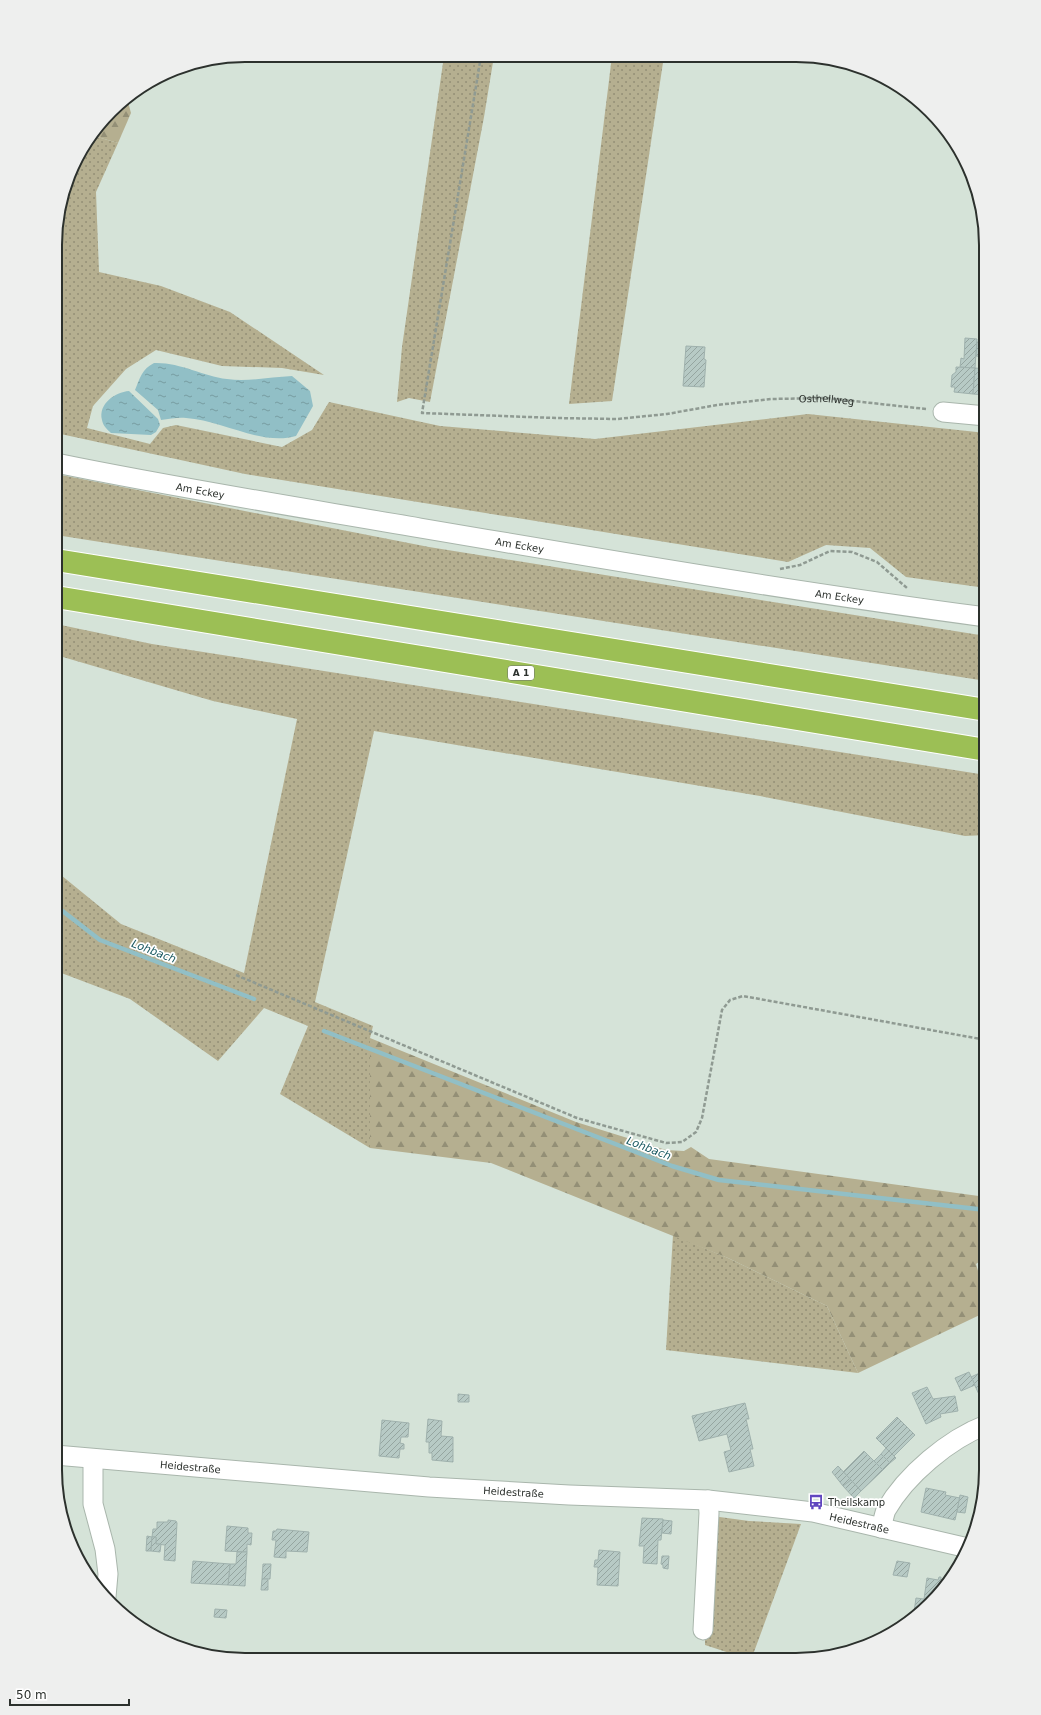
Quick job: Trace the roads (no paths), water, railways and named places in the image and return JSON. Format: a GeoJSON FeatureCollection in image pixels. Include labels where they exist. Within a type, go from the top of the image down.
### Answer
{"type":"FeatureCollection","features":[{"type":"Feature","properties":{"kind":"highway"},"geometry":{"type":"LineString","coordinates":[[62,561],[979,709]]}},
{"type":"Feature","properties":{"kind":"highway","name":"A 1"},"geometry":{"type":"LineString","coordinates":[[62,598],[979,749]]}},
{"type":"Feature","properties":{"kind":"street"},"geometry":{"type":"LineString","coordinates":[[943,412],[979,415]]}},
{"type":"Feature","properties":{"kind":"street","name":"Am Eckey"},"geometry":{"type":"LineString","coordinates":[[62,464],[127,478],[504,543],[870,602],[979,616]]}},
{"type":"Feature","properties":{"kind":"street"},"geometry":{"type":"LineString","coordinates":[[881,1528],[886,1511],[902,1489],[938,1452],[979,1427]]}},
{"type":"Feature","properties":{"kind":"street","name":"Heidestraße"},"geometry":{"type":"LineString","coordinates":[[62,1456],[429,1487],[569,1495],[708,1500],[813,1512],[962,1547]]}},
{"type":"Feature","properties":{"kind":"street"},"geometry":{"type":"LineString","coordinates":[[93,1459],[93,1504],[105,1549],[108,1574],[107,1590]]}},
{"type":"Feature","properties":{"kind":"street"},"geometry":{"type":"LineString","coordinates":[[703,1630],[709,1520],[708,1500]]}},
{"type":"Feature","properties":{"kind":"water"},"geometry":{"type":"Polygon","coordinates":[[[154,363],[164,363],[235,380],[292,376],[310,391],[313,406],[296,436],[283,438],[269,438],[241,432],[200,420],[180,418],[161,420],[158,410],[135,390],[144,371],[154,363]]]}},
{"type":"Feature","properties":{"kind":"water"},"geometry":{"type":"Polygon","coordinates":[[[129,391],[158,419],[160,425],[156,432],[151,435],[111,433],[103,424],[101,414],[105,404],[113,396],[129,391]]]}},
{"type":"Feature","properties":{"kind":"waterway","name":"Lohbach"},"geometry":{"type":"LineString","coordinates":[[62,911],[100,940],[254,999]]}},
{"type":"Feature","properties":{"kind":"waterway","name":"Lohbach"},"geometry":{"type":"LineString","coordinates":[[324,1031],[672,1166],[719,1180],[979,1209]]}},
{"type":"Feature","properties":{"kind":"place","name":"Theilskamp"},"geometry":{"type":"Point","coordinates":[816,1502]}}]}
